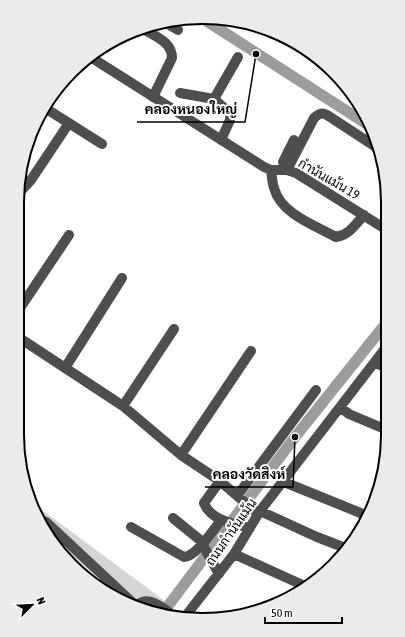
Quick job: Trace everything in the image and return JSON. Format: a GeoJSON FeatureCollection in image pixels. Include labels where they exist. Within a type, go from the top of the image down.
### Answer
{"type":"FeatureCollection","features":[{"type":"Feature","properties":{"kind":"street"},"geometry":{"type":"LineString","coordinates":[[172,27],[178,30]]}},
{"type":"Feature","properties":{"kind":"street"},"geometry":{"type":"LineString","coordinates":[[148,32],[167,44],[172,53],[172,58],[153,98]]}},
{"type":"Feature","properties":{"kind":"street"},"geometry":{"type":"LineString","coordinates":[[214,99],[238,57]]}},
{"type":"Feature","properties":{"kind":"street","name":"กำนันแม้น 19"},"geometry":{"type":"LineString","coordinates":[[95,60],[264,167],[296,173],[381,226]]}},
{"type":"Feature","properties":{"kind":"street"},"geometry":{"type":"LineString","coordinates":[[180,93],[214,99],[231,116],[221,140]]}},
{"type":"Feature","properties":{"kind":"street"},"geometry":{"type":"LineString","coordinates":[[49,111],[102,144]]}},
{"type":"Feature","properties":{"kind":"street"},"geometry":{"type":"LineString","coordinates":[[279,170],[314,118],[319,114],[323,113],[327,115],[371,143]]}},
{"type":"Feature","properties":{"kind":"street"},"geometry":{"type":"LineString","coordinates":[[25,187],[31,180],[69,123]]}},
{"type":"Feature","properties":{"kind":"street"},"geometry":{"type":"LineString","coordinates":[[294,140],[279,170],[274,189],[286,207],[295,215],[336,237],[348,233],[364,215]]}},
{"type":"Feature","properties":{"kind":"street"},"geometry":{"type":"LineString","coordinates":[[24,302],[69,235]]}},
{"type":"Feature","properties":{"kind":"street"},"geometry":{"type":"LineString","coordinates":[[64,368],[122,278]]}},
{"type":"Feature","properties":{"kind":"street"},"geometry":{"type":"LineString","coordinates":[[123,406],[174,329]]}},
{"type":"Feature","properties":{"kind":"street"},"geometry":{"type":"LineString","coordinates":[[24,341],[123,406],[181,454],[220,481],[259,513],[341,546]]}},
{"type":"Feature","properties":{"kind":"street"},"geometry":{"type":"LineString","coordinates":[[181,454],[251,351]]}},
{"type":"Feature","properties":{"kind":"street","name":"ถนนกำนันแม้น"},"geometry":{"type":"LineString","coordinates":[[191,613],[234,554],[247,527],[284,482],[381,354]]}},
{"type":"Feature","properties":{"kind":"street"},"geometry":{"type":"LineString","coordinates":[[375,363],[381,366]]}},
{"type":"Feature","properties":{"kind":"street"},"geometry":{"type":"LineString","coordinates":[[243,501],[316,390]]}},
{"type":"Feature","properties":{"kind":"street"},"geometry":{"type":"LineString","coordinates":[[340,407],[349,414],[381,427]]}},
{"type":"Feature","properties":{"kind":"street"},"geometry":{"type":"LineString","coordinates":[[220,481],[204,502],[206,506],[210,512],[224,521],[247,527]]}},
{"type":"Feature","properties":{"kind":"street"},"geometry":{"type":"LineString","coordinates":[[284,482],[363,514]]}},
{"type":"Feature","properties":{"kind":"street"},"geometry":{"type":"LineString","coordinates":[[172,518],[200,540],[218,574]]}},
{"type":"Feature","properties":{"kind":"street"},"geometry":{"type":"LineString","coordinates":[[131,527],[184,557],[191,555],[224,521]]}},
{"type":"Feature","properties":{"kind":"street"},"geometry":{"type":"LineString","coordinates":[[48,524],[124,595]]}},
{"type":"Feature","properties":{"kind":"street"},"geometry":{"type":"LineString","coordinates":[[234,554],[301,584]]}},
{"type":"Feature","properties":{"kind":"street"},"geometry":{"type":"LineString","coordinates":[[140,602],[150,600],[165,609]]}},
{"type":"Feature","properties":{"kind":"shaded area"},"geometry":{"type":"Polygon","coordinates":[[[40,509],[169,604],[165,609],[145,604],[124,595],[103,583],[85,569],[68,552],[54,534],[40,509]]]}},
{"type":"Feature","properties":{"kind":"waterway"},"geometry":{"type":"LineString","coordinates":[[211,24],[361,120]]}},
{"type":"Feature","properties":{"kind":"waterway"},"geometry":{"type":"LineString","coordinates":[[165,609],[295,437],[381,330]]}},
{"type":"Feature","properties":{"kind":"place","name":"คลองหนองใหญ่"},"geometry":{"type":"Point","coordinates":[256,54]}},
{"type":"Feature","properties":{"kind":"place","name":"คลองวัดสิงห์"},"geometry":{"type":"Point","coordinates":[295,437]}}]}
